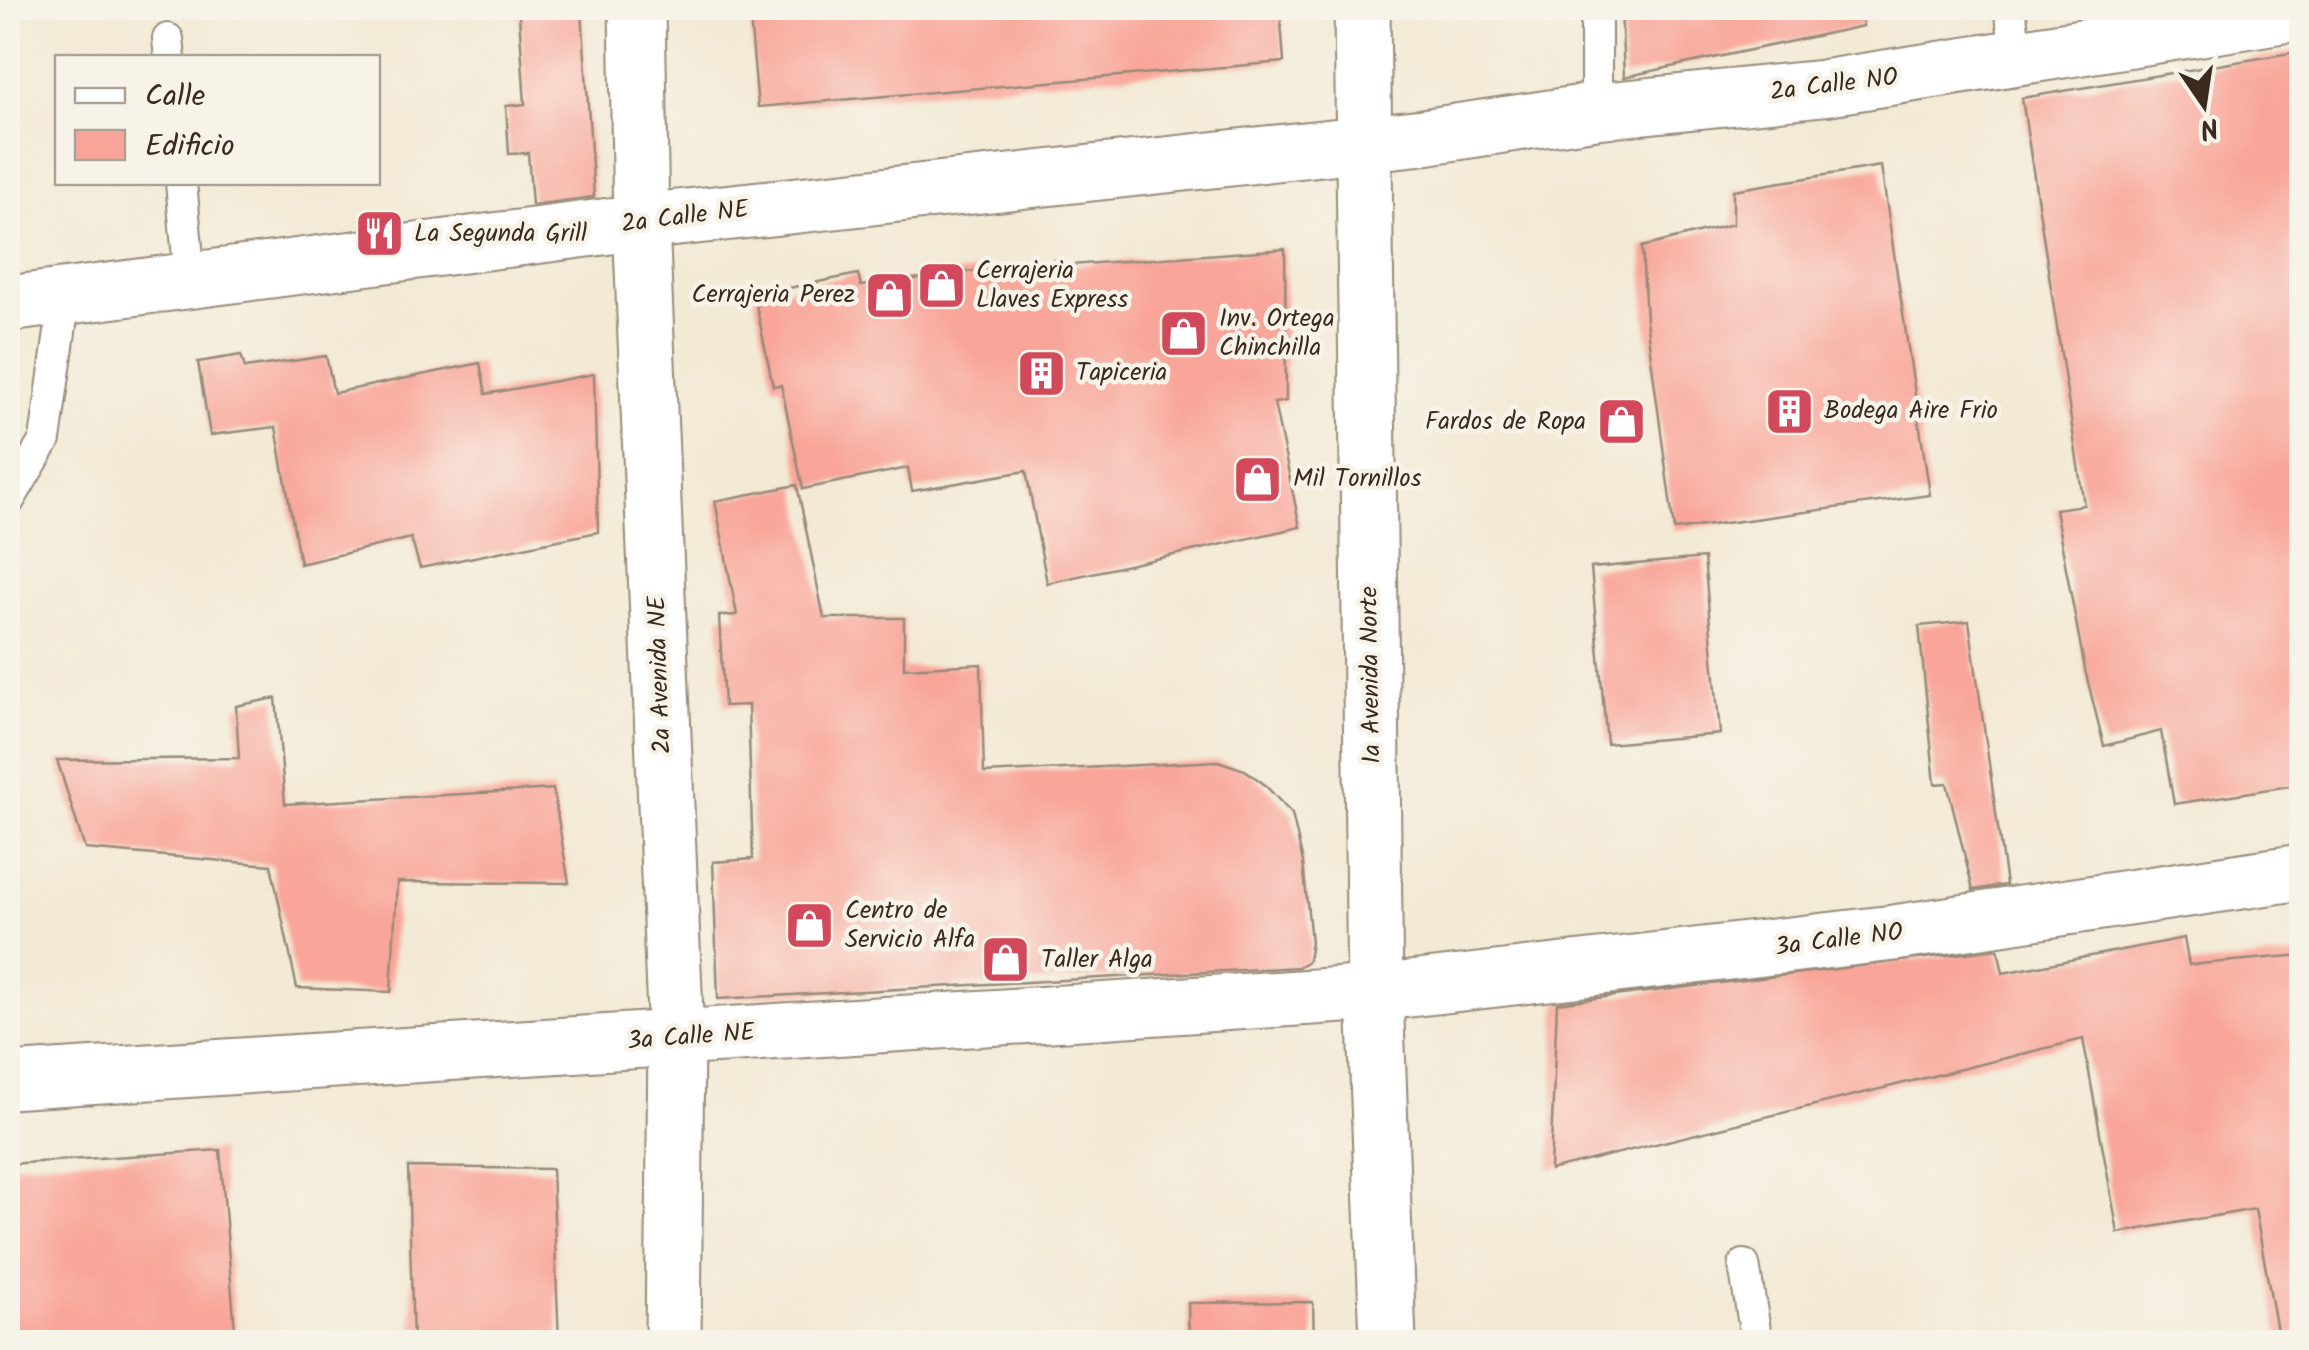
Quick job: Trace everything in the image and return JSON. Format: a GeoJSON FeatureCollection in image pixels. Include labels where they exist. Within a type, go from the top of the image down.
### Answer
{"type":"FeatureCollection","features":[{"type":"Feature","properties":{"kind":"street","name":"2a Avenida NE"},"geometry":{"type":"LineString","coordinates":[[637,8],[642,222],[676,1038],[673,1342]]}},
{"type":"Feature","properties":{"kind":"street","name":"1a Avenida Norte"},"geometry":{"type":"LineString","coordinates":[[1362,8],[1375,993],[1388,1342]]}},
{"type":"Feature","properties":{"kind":"street","name":"2a Calle NO"},"geometry":{"type":"LineString","coordinates":[[1364,142],[1596,111],[1823,88],[2014,34],[2302,12]]}},
{"type":"Feature","properties":{"kind":"street","name":"2a Calle NE"},"geometry":{"type":"LineString","coordinates":[[8,304],[642,222],[1364,142]]}},
{"type":"Feature","properties":{"kind":"street","name":"3a Calle NO"},"geometry":{"type":"LineString","coordinates":[[1375,993],[1894,934],[2302,872]]}},
{"type":"Feature","properties":{"kind":"street","name":"3a Calle NE"},"geometry":{"type":"LineString","coordinates":[[8,1081],[1375,993]]}},
{"type":"Feature","properties":{"kind":"lane"},"geometry":{"type":"LineString","coordinates":[[1596,8],[1596,111]]}},
{"type":"Feature","properties":{"kind":"lane"},"geometry":{"type":"LineString","coordinates":[[181,185],[190,280]]}},
{"type":"Feature","properties":{"kind":"lane"},"geometry":{"type":"LineString","coordinates":[[8,502],[46,440],[64,296]]}},
{"type":"Feature","properties":{"kind":"lane"},"geometry":{"type":"LineString","coordinates":[[1744,1264],[1757,1342]]}},
{"type":"Feature","properties":{"kind":"building"},"geometry":{"type":"Polygon","coordinates":[[[749,8],[1280,8],[1284,62],[758,107],[749,8]]]}},
{"type":"Feature","properties":{"kind":"building"},"geometry":{"type":"Polygon","coordinates":[[[1621,8],[1861,8],[1863,26],[1624,77],[1621,8]]]}},
{"type":"Feature","properties":{"kind":"building"},"geometry":{"type":"Polygon","coordinates":[[[582,11],[594,197],[532,205],[528,153],[509,154],[506,106],[525,104],[519,15],[582,11]]]}},
{"type":"Feature","properties":{"kind":"building"},"geometry":{"type":"Polygon","coordinates":[[[2302,51],[2302,784],[2174,804],[2161,731],[2104,746],[2085,670],[2055,509],[2084,505],[2022,98],[2302,51]]]}},
{"type":"Feature","properties":{"kind":"building","name":"Bodega Aire Frio"},"geometry":{"type":"Polygon","coordinates":[[[1881,166],[1930,495],[1674,530],[1646,320],[1642,247],[1733,224],[1733,190],[1881,166]]]}},
{"type":"Feature","properties":{"kind":"building"},"geometry":{"type":"Polygon","coordinates":[[[1285,249],[1286,401],[1274,403],[1300,527],[1047,583],[1026,471],[912,491],[908,468],[803,489],[781,385],[773,386],[754,295],[858,274],[861,286],[1056,260],[1057,266],[1285,249]]]}},
{"type":"Feature","properties":{"kind":"building"},"geometry":{"type":"Polygon","coordinates":[[[241,355],[245,368],[326,356],[334,393],[480,363],[486,394],[594,374],[598,532],[420,568],[411,538],[300,564],[276,427],[210,435],[198,362],[241,355]]]}},
{"type":"Feature","properties":{"kind":"building"},"geometry":{"type":"Polygon","coordinates":[[[797,485],[824,618],[904,618],[904,668],[981,664],[984,773],[1218,761],[1245,770],[1264,784],[1292,814],[1303,862],[1311,942],[1308,961],[1298,967],[718,999],[713,862],[753,859],[748,705],[724,706],[719,616],[737,615],[715,501],[797,485]]]}},
{"type":"Feature","properties":{"kind":"building"},"geometry":{"type":"Polygon","coordinates":[[[1704,558],[1720,734],[1607,744],[1591,568],[1704,558]]]}},
{"type":"Feature","properties":{"kind":"building"},"geometry":{"type":"Polygon","coordinates":[[[1969,621],[2006,885],[1973,890],[1947,783],[1935,784],[1919,626],[1969,621]]]}},
{"type":"Feature","properties":{"kind":"building"},"geometry":{"type":"Polygon","coordinates":[[[276,698],[285,804],[553,789],[569,883],[397,882],[391,992],[297,988],[271,865],[85,849],[57,760],[239,758],[236,706],[276,698]]]}},
{"type":"Feature","properties":{"kind":"building"},"geometry":{"type":"Polygon","coordinates":[[[2184,938],[2189,965],[2302,955],[2302,1342],[2279,1342],[2255,1209],[2118,1233],[2083,1039],[1550,1170],[1557,1003],[1998,949],[2003,973],[2184,938]]]}},
{"type":"Feature","properties":{"kind":"building"},"geometry":{"type":"Polygon","coordinates":[[[220,1150],[236,1342],[8,1342],[8,1164],[220,1150]]]}},
{"type":"Feature","properties":{"kind":"building"},"geometry":{"type":"Polygon","coordinates":[[[408,1167],[552,1169],[559,1342],[413,1342],[408,1167]]]}},
{"type":"Feature","properties":{"kind":"building"},"geometry":{"type":"Polygon","coordinates":[[[1313,1302],[1314,1342],[1189,1342],[1188,1303],[1313,1302]]]}},
{"type":"Feature","properties":{"kind":"place","name":"La Segunda Grill"},"geometry":{"type":"Point","coordinates":[379,234]}},
{"type":"Feature","properties":{"kind":"place","name":"Cerrajeria Llaves Express"},"geometry":{"type":"Point","coordinates":[941,285]}},
{"type":"Feature","properties":{"kind":"place","name":"Cerrajeria Perez"},"geometry":{"type":"Point","coordinates":[890,295]}},
{"type":"Feature","properties":{"kind":"place","name":"Inv. Ortega Chinchilla"},"geometry":{"type":"Point","coordinates":[1184,333]}},
{"type":"Feature","properties":{"kind":"place","name":"Tapiceria"},"geometry":{"type":"Point","coordinates":[1041,373]}},
{"type":"Feature","properties":{"kind":"place","name":"Bodega Aire Frio"},"geometry":{"type":"Point","coordinates":[1789,411]}},
{"type":"Feature","properties":{"kind":"place","name":"Fardos de Ropa"},"geometry":{"type":"Point","coordinates":[1621,422]}},
{"type":"Feature","properties":{"kind":"place","name":"Mil Tornillos"},"geometry":{"type":"Point","coordinates":[1258,479]}},
{"type":"Feature","properties":{"kind":"place","name":"Centro de Servicio Alfa"},"geometry":{"type":"Point","coordinates":[810,925]}},
{"type":"Feature","properties":{"kind":"place","name":"Taller Alga"},"geometry":{"type":"Point","coordinates":[1006,960]}}]}
